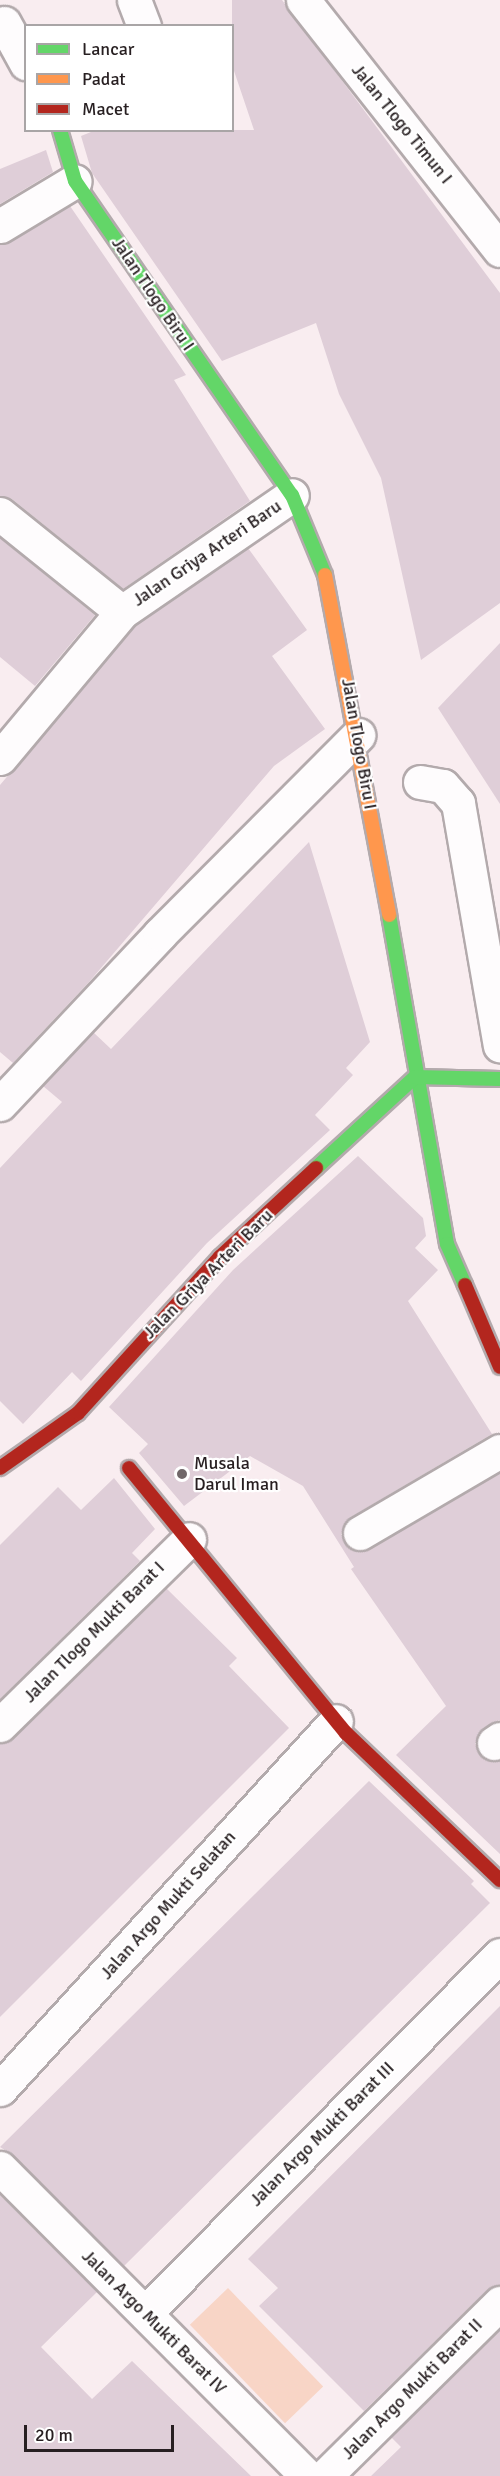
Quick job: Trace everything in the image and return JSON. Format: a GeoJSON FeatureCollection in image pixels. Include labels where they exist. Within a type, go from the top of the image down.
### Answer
{"type":"FeatureCollection","features":[{"type":"Feature","properties":{"kind":"street"},"geometry":{"type":"LineString","coordinates":[[134,0],[143,24]]}},
{"type":"Feature","properties":{"kind":"street","name":"Jalan Tlogo Timun I"},"geometry":{"type":"LineString","coordinates":[[303,0],[500,250]]}},
{"type":"Feature","properties":{"kind":"street"},"geometry":{"type":"LineString","coordinates":[[4,23],[24,59]]}},
{"type":"Feature","properties":{"kind":"street","name":"Jalan Tlogo Biru I"},"geometry":{"type":"LineString","coordinates":[[61,132],[75,181],[292,495],[330,586],[358,735],[415,1077],[447,1244],[500,1367]]}},
{"type":"Feature","properties":{"kind":"street"},"geometry":{"type":"LineString","coordinates":[[0,226],[75,181]]}},
{"type":"Feature","properties":{"kind":"street","name":"Jalan Griya Arteri Baru"},"geometry":{"type":"LineString","coordinates":[[0,759],[122,612],[292,495]]}},
{"type":"Feature","properties":{"kind":"street","name":"Jalan Griya Arteri Baru"},"geometry":{"type":"LineString","coordinates":[[0,514],[122,612]]}},
{"type":"Feature","properties":{"kind":"street"},"geometry":{"type":"LineString","coordinates":[[3,1096],[358,735]]}},
{"type":"Feature","properties":{"kind":"street"},"geometry":{"type":"LineString","coordinates":[[420,782],[443,786],[458,803],[500,1045]]}},
{"type":"Feature","properties":{"kind":"street"},"geometry":{"type":"LineString","coordinates":[[415,1077],[500,1079]]}},
{"type":"Feature","properties":{"kind":"street","name":"Jalan Griya Arteri Baru"},"geometry":{"type":"LineString","coordinates":[[0,1468],[78,1413],[220,1257],[415,1077]]}},
{"type":"Feature","properties":{"kind":"street"},"geometry":{"type":"LineString","coordinates":[[360,1533],[500,1451]]}},
{"type":"Feature","properties":{"kind":"street"},"geometry":{"type":"LineString","coordinates":[[129,1468],[336,1721],[500,1880]]}},
{"type":"Feature","properties":{"kind":"street","name":"Jalan Tlogo Mukti Barat I"},"geometry":{"type":"LineString","coordinates":[[0,1725],[189,1539]]}},
{"type":"Feature","properties":{"kind":"street","name":"Jalan Argo Mukti Selatan"},"geometry":{"type":"LineString","coordinates":[[0,2089],[336,1721]]}},
{"type":"Feature","properties":{"kind":"street","name":"Jalan Argo Mukti Barat III"},"geometry":{"type":"LineString","coordinates":[[145,2313],[500,1955]]}},
{"type":"Feature","properties":{"kind":"street","name":"Jalan Argo Mukti Barat IV"},"geometry":{"type":"LineString","coordinates":[[0,2168],[308,2476]]}},
{"type":"Feature","properties":{"kind":"street","name":"Jalan Argo Mukti Barat II"},"geometry":{"type":"LineString","coordinates":[[325,2476],[500,2303]]}},
{"type":"Feature","properties":{"kind":"shaded area"},"geometry":{"type":"Polygon","coordinates":[[[228,2288],[323,2387],[285,2423],[190,2325],[228,2288]]]}},
{"type":"Feature","properties":{"kind":"building"},"geometry":{"type":"Polygon","coordinates":[[[232,0],[282,0],[500,293],[500,603],[421,660],[381,478],[339,394],[316,323],[222,361],[92,173],[81,136],[91,132],[254,130],[234,71],[234,24],[232,24],[232,0]]]}},
{"type":"Feature","properties":{"kind":"building"},"geometry":{"type":"Polygon","coordinates":[[[46,150],[53,172],[0,204],[0,169],[46,150]]]}},
{"type":"Feature","properties":{"kind":"building"},"geometry":{"type":"Polygon","coordinates":[[[70,206],[186,375],[174,380],[250,501],[123,589],[12,499],[0,496],[0,245],[70,206]]]}},
{"type":"Feature","properties":{"kind":"building"},"geometry":{"type":"Polygon","coordinates":[[[0,538],[95,615],[35,686],[0,657],[0,538]]]}},
{"type":"Feature","properties":{"kind":"building"},"geometry":{"type":"Polygon","coordinates":[[[248,548],[307,630],[272,656],[325,729],[274,766],[89,982],[13,1063],[0,1052],[0,785],[135,626],[248,548]]]}},
{"type":"Feature","properties":{"kind":"building"},"geometry":{"type":"Polygon","coordinates":[[[500,643],[500,804],[438,708],[500,643]]]}},
{"type":"Feature","properties":{"kind":"building"},"geometry":{"type":"Polygon","coordinates":[[[309,842],[370,1042],[346,1068],[353,1075],[315,1115],[330,1130],[207,1243],[81,1381],[72,1372],[23,1424],[0,1401],[0,1168],[62,1102],[43,1086],[93,1032],[111,1049],[309,842]]]}},
{"type":"Feature","properties":{"kind":"building"},"geometry":{"type":"Polygon","coordinates":[[[358,1156],[423,1218],[426,1236],[415,1248],[438,1270],[408,1301],[492,1434],[351,1517],[341,1534],[350,1549],[369,1549],[500,1473],[500,1720],[483,1728],[475,1744],[485,1759],[500,1760],[500,1854],[396,1755],[446,1706],[351,1569],[354,1567],[303,1486],[250,1456],[184,1506],[139,1453],[148,1444],[109,1407],[233,1270],[358,1156]]]}},
{"type":"Feature","properties":{"kind":"building"},"geometry":{"type":"Polygon","coordinates":[[[114,1478],[155,1529],[132,1553],[140,1561],[0,1699],[0,1545],[58,1487],[81,1510],[114,1478]]]}},
{"type":"Feature","properties":{"kind":"building"},"geometry":{"type":"Polygon","coordinates":[[[166,1588],[237,1658],[229,1666],[289,1728],[0,2017],[0,1743],[13,1738],[166,1588]]]}},
{"type":"Feature","properties":{"kind":"building"},"geometry":{"type":"Polygon","coordinates":[[[369,1781],[474,1881],[471,1884],[490,1903],[124,2266],[13,2155],[0,2147],[369,1781]]]}},
{"type":"Feature","properties":{"kind":"building"},"geometry":{"type":"Polygon","coordinates":[[[500,2006],[500,2285],[487,2290],[364,2411],[259,2306],[278,2288],[248,2259],[500,2006]]]}},
{"type":"Feature","properties":{"kind":"building"},"geometry":{"type":"Polygon","coordinates":[[[0,2195],[97,2292],[41,2347],[92,2399],[132,2361],[251,2476],[0,2476],[0,2195]]]}},
{"type":"Feature","properties":{"kind":"building"},"geometry":{"type":"Polygon","coordinates":[[[500,2329],[500,2476],[371,2476],[401,2447],[391,2437],[500,2329]]]}},
{"type":"Feature","properties":{"kind":"traffic: fast"},"geometry":{"type":"LineString","coordinates":[[61,132],[75,181],[292,495],[325,575]]}},
{"type":"Feature","properties":{"kind":"traffic: fast"},"geometry":{"type":"LineString","coordinates":[[389,915],[447,1244],[465,1285]]}},
{"type":"Feature","properties":{"kind":"traffic: fast"},"geometry":{"type":"LineString","coordinates":[[316,1168],[415,1077],[500,1079]]}},
{"type":"Feature","properties":{"kind":"traffic: slow"},"geometry":{"type":"LineString","coordinates":[[325,575],[389,915]]}},
{"type":"Feature","properties":{"kind":"traffic: jam"},"geometry":{"type":"LineString","coordinates":[[0,1468],[78,1413],[220,1257],[316,1168]]}},
{"type":"Feature","properties":{"kind":"traffic: jam"},"geometry":{"type":"LineString","coordinates":[[465,1285],[500,1367]]}},
{"type":"Feature","properties":{"kind":"traffic: jam"},"geometry":{"type":"LineString","coordinates":[[129,1468],[346,1733],[500,1880]]}},
{"type":"Feature","properties":{"kind":"place","name":"Musala Darul Iman"},"geometry":{"type":"Point","coordinates":[182,1474]}}]}
